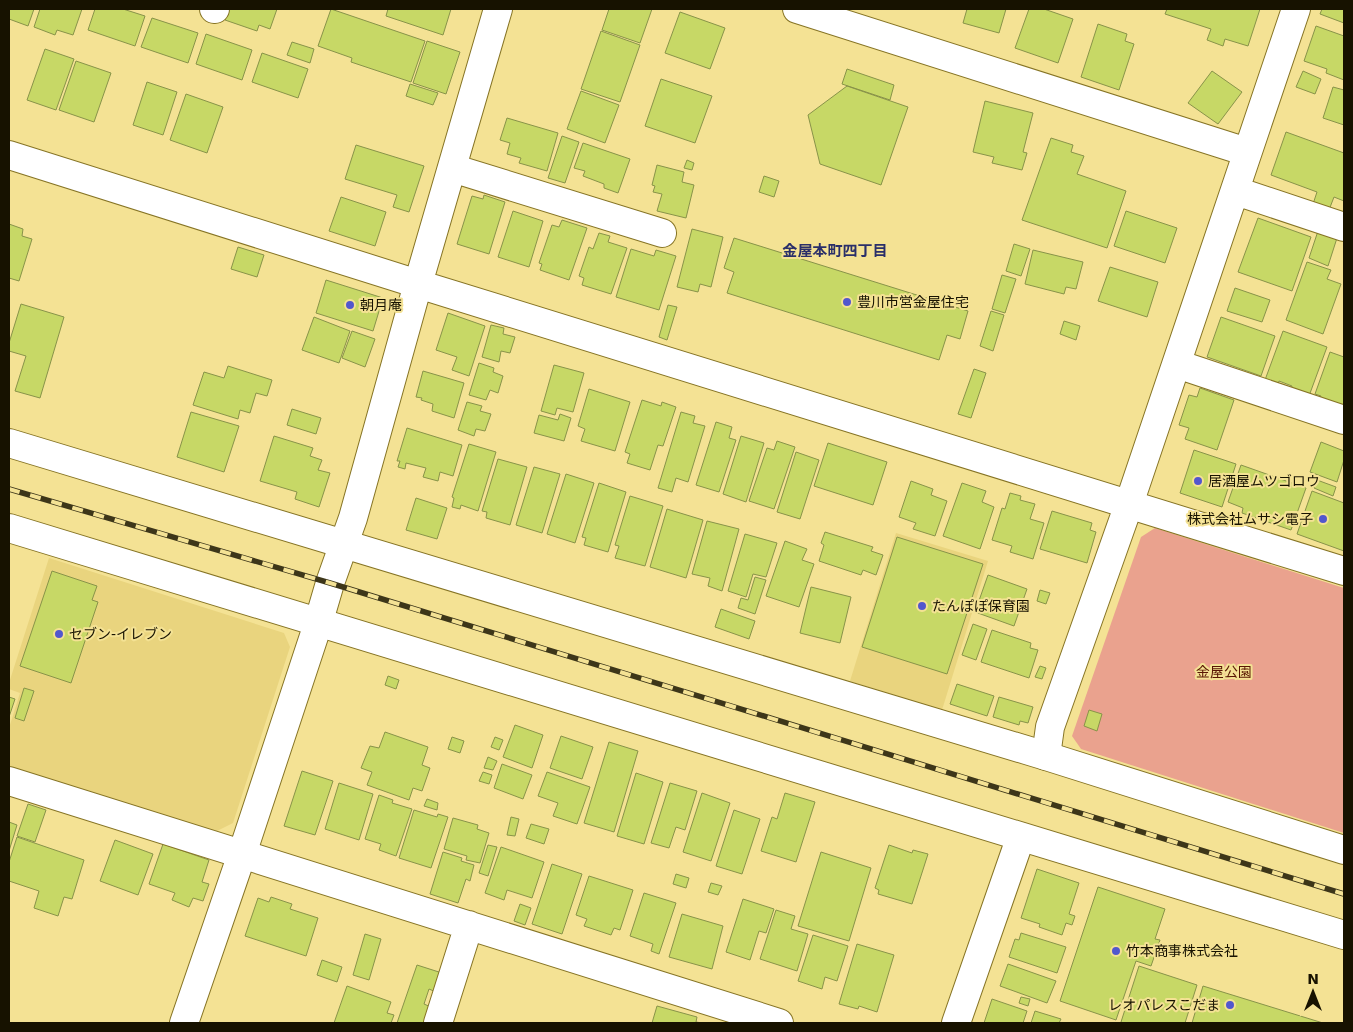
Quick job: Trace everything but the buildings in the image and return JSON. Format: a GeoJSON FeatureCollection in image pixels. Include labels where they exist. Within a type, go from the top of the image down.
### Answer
{"type":"FeatureCollection","features":[{"type":"Feature","properties":{"kind":"street"},"geometry":{"type":"LineString","coordinates":[[184,1023],[353,518],[418,284],[498,9]]}},
{"type":"Feature","properties":{"kind":"street"},"geometry":{"type":"LineString","coordinates":[[797,9],[1247,152]]}},
{"type":"Feature","properties":{"kind":"street"},"geometry":{"type":"LineString","coordinates":[[1046,756],[1050,727],[1177,364],[1296,9]]}},
{"type":"Feature","properties":{"kind":"street"},"geometry":{"type":"LineString","coordinates":[[9,155],[1344,571]]}},
{"type":"Feature","properties":{"kind":"street"},"geometry":{"type":"LineString","coordinates":[[452,168],[662,233]]}},
{"type":"Feature","properties":{"kind":"street"},"geometry":{"type":"LineString","coordinates":[[1236,191],[1344,227]]}},
{"type":"Feature","properties":{"kind":"street"},"geometry":{"type":"LineString","coordinates":[[1177,364],[1344,420]]}},
{"type":"Feature","properties":{"kind":"street"},"geometry":{"type":"LineString","coordinates":[[9,443],[1046,756],[1344,850]]}},
{"type":"Feature","properties":{"kind":"street"},"geometry":{"type":"LineString","coordinates":[[9,528],[318,624],[1344,935]]}},
{"type":"Feature","properties":{"kind":"street"},"geometry":{"type":"LineString","coordinates":[[9,781],[469,925],[723,1015],[778,1023]]}},
{"type":"Feature","properties":{"kind":"street"},"geometry":{"type":"LineString","coordinates":[[956,1023],[1020,838]]}},
{"type":"Feature","properties":{"kind":"street"},"geometry":{"type":"LineString","coordinates":[[438,1023],[469,925]]}},
{"type":"Feature","properties":{"kind":"shaded area","name":"たんぽぽ保育園"},"geometry":{"type":"Polygon","coordinates":[[[896,533],[988,561],[942,710],[850,681],[896,533]]]}},
{"type":"Feature","properties":{"kind":"shaded area"},"geometry":{"type":"Polygon","coordinates":[[[49,558],[284,633],[290,647],[233,823],[215,832],[9,766],[9,728],[20,693],[9,689],[9,683],[49,558]]]}},
{"type":"Feature","properties":{"kind":"green space","name":"金屋公園"},"geometry":{"type":"Polygon","coordinates":[[[1155,528],[1344,588],[1344,833],[1081,749],[1072,736],[1141,537],[1155,528]]]}},
{"type":"Feature","properties":{"kind":"railway"},"geometry":{"type":"LineString","coordinates":[[9,489],[330,583],[1344,894]]}},
{"type":"Feature","properties":{"kind":"place","name":"豊川市営金屋住宅"},"geometry":{"type":"Point","coordinates":[847,302]}},
{"type":"Feature","properties":{"kind":"place","name":"朝月庵"},"geometry":{"type":"Point","coordinates":[350,305]}},
{"type":"Feature","properties":{"kind":"place","name":"居酒屋ムツゴロウ"},"geometry":{"type":"Point","coordinates":[1198,481]}},
{"type":"Feature","properties":{"kind":"place","name":"株式会社ムサシ電子"},"geometry":{"type":"Point","coordinates":[1323,519]}},
{"type":"Feature","properties":{"kind":"place","name":"たんぽぽ保育園"},"geometry":{"type":"Point","coordinates":[922,606]}},
{"type":"Feature","properties":{"kind":"place","name":"セブン-イレブン"},"geometry":{"type":"Point","coordinates":[59,634]}},
{"type":"Feature","properties":{"kind":"place","name":"竹本商事株式会社"},"geometry":{"type":"Point","coordinates":[1116,951]}},
{"type":"Feature","properties":{"kind":"place","name":"レオパレスこだま"},"geometry":{"type":"Point","coordinates":[1230,1005]}},
{"type":"Feature","properties":{"kind":"district","name":"金屋本町四丁目"},"geometry":{"type":"Point","coordinates":[835,251]}}]}
